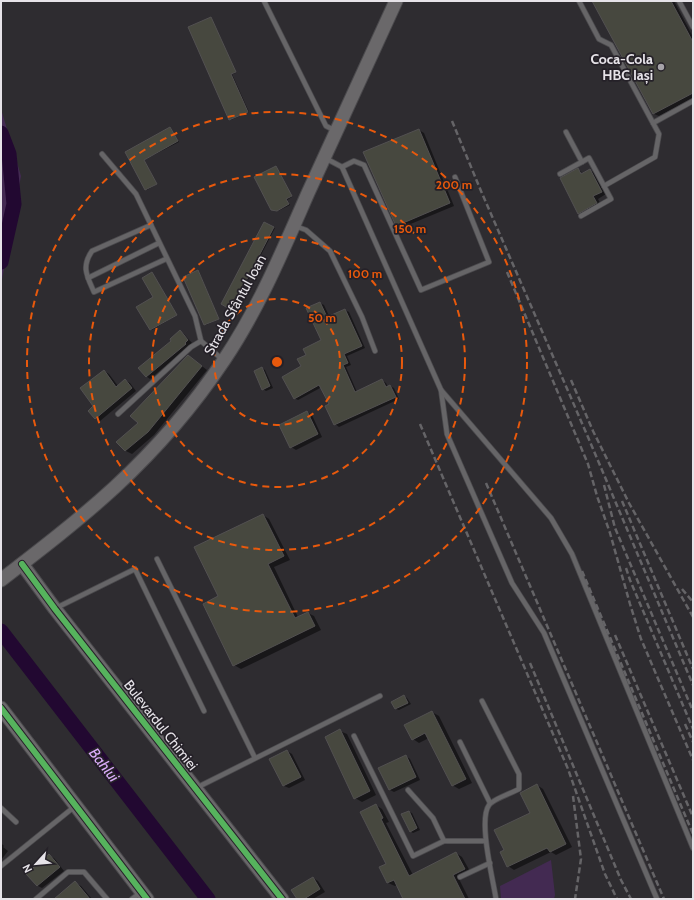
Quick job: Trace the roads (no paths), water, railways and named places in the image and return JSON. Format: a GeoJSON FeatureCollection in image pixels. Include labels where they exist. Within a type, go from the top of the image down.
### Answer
{"type":"FeatureCollection","features":[{"type":"Feature","properties":{"kind":"main road","name":"Strada Sfântul Ioan"},"geometry":{"type":"LineString","coordinates":[[1,580],[78,520],[114,488],[187,410],[224,361],[239,337],[269,280],[396,1]]}},
{"type":"Feature","properties":{"kind":"main road","name":"Bulevardul Chimiei"},"geometry":{"type":"LineString","coordinates":[[22,564],[55,609],[282,899]]}},
{"type":"Feature","properties":{"kind":"main road"},"geometry":{"type":"LineString","coordinates":[[1,708],[75,806],[140,897]]}},
{"type":"Feature","properties":{"kind":"lane"},"geometry":{"type":"LineString","coordinates":[[264,1],[326,126],[336,130]]}},
{"type":"Feature","properties":{"kind":"lane"},"geometry":{"type":"LineString","coordinates":[[579,1],[599,39],[611,46],[660,134],[655,157],[604,186]]}},
{"type":"Feature","properties":{"kind":"lane"},"geometry":{"type":"LineString","coordinates":[[679,1],[693,27]]}},
{"type":"Feature","properties":{"kind":"lane"},"geometry":{"type":"LineString","coordinates":[[653,123],[693,101]]}},
{"type":"Feature","properties":{"kind":"lane"},"geometry":{"type":"LineString","coordinates":[[566,132],[582,162]]}},
{"type":"Feature","properties":{"kind":"lane"},"geometry":{"type":"LineString","coordinates":[[102,154],[136,194],[166,259],[174,272],[195,316],[201,341],[224,361]]}},
{"type":"Feature","properties":{"kind":"lane"},"geometry":{"type":"LineString","coordinates":[[324,157],[342,167],[441,390],[447,434],[512,583],[544,634],[657,899]]}},
{"type":"Feature","properties":{"kind":"lane"},"geometry":{"type":"LineString","coordinates":[[560,174],[589,158],[611,199],[581,216]]}},
{"type":"Feature","properties":{"kind":"lane"},"geometry":{"type":"LineString","coordinates":[[342,167],[354,161],[364,165],[421,290],[489,262],[455,177]]}},
{"type":"Feature","properties":{"kind":"lane"},"geometry":{"type":"LineString","coordinates":[[151,225],[92,251],[86,259],[86,275],[94,292],[166,259]]}},
{"type":"Feature","properties":{"kind":"lane"},"geometry":{"type":"LineString","coordinates":[[294,226],[306,230],[330,251],[362,317],[375,351]]}},
{"type":"Feature","properties":{"kind":"lane"},"geometry":{"type":"LineString","coordinates":[[88,278],[159,243]]}},
{"type":"Feature","properties":{"kind":"lane"},"geometry":{"type":"LineString","coordinates":[[118,414],[190,347],[201,341]]}},
{"type":"Feature","properties":{"kind":"lane"},"geometry":{"type":"LineString","coordinates":[[441,390],[551,518],[572,554],[693,848]]}},
{"type":"Feature","properties":{"kind":"lane"},"geometry":{"type":"LineString","coordinates":[[157,559],[255,758]]}},
{"type":"Feature","properties":{"kind":"lane"},"geometry":{"type":"LineString","coordinates":[[55,609],[60,605],[134,569],[204,711]]}},
{"type":"Feature","properties":{"kind":"lane"},"geometry":{"type":"LineString","coordinates":[[196,789],[380,696]]}},
{"type":"Feature","properties":{"kind":"lane"},"geometry":{"type":"LineString","coordinates":[[482,701],[519,774],[519,789],[490,803],[485,812],[486,841],[496,899]]}},
{"type":"Feature","properties":{"kind":"lane"},"geometry":{"type":"LineString","coordinates":[[354,736],[413,856],[444,841],[486,841]]}},
{"type":"Feature","properties":{"kind":"lane"},"geometry":{"type":"LineString","coordinates":[[460,742],[490,803]]}},
{"type":"Feature","properties":{"kind":"lane"},"geometry":{"type":"LineString","coordinates":[[408,790],[434,818],[444,841]]}},
{"type":"Feature","properties":{"kind":"lane"},"geometry":{"type":"LineString","coordinates":[[1,866],[75,806]]}},
{"type":"Feature","properties":{"kind":"lane"},"geometry":{"type":"LineString","coordinates":[[1,808],[16,822]]}},
{"type":"Feature","properties":{"kind":"lane"},"geometry":{"type":"LineString","coordinates":[[460,877],[490,863]]}},
{"type":"Feature","properties":{"kind":"lane"},"geometry":{"type":"LineString","coordinates":[[36,899],[68,872],[84,872],[107,899]]}},
{"type":"Feature","properties":{"kind":"waterway","name":"Bahlui"},"geometry":{"type":"LineString","coordinates":[[1,133],[9,154],[14,204],[1,262]]}},
{"type":"Feature","properties":{"kind":"waterway","name":"Bahlui"},"geometry":{"type":"LineString","coordinates":[[1,631],[208,899]]}},
{"type":"Feature","properties":{"kind":"railway"},"geometry":{"type":"LineString","coordinates":[[452,121],[693,685]]}},
{"type":"Feature","properties":{"kind":"railway"},"geometry":{"type":"LineString","coordinates":[[507,272],[588,464],[641,639],[693,760]]}},
{"type":"Feature","properties":{"kind":"railway"},"geometry":{"type":"LineString","coordinates":[[571,380],[593,431],[629,503],[693,617]]}},
{"type":"Feature","properties":{"kind":"railway"},"geometry":{"type":"LineString","coordinates":[[420,424],[568,769],[605,874],[617,899]]}},
{"type":"Feature","properties":{"kind":"railway"},"geometry":{"type":"LineString","coordinates":[[486,483],[664,899]]}},
{"type":"Feature","properties":{"kind":"railway"},"geometry":{"type":"LineString","coordinates":[[604,485],[615,528],[693,711]]}},
{"type":"Feature","properties":{"kind":"railway"},"geometry":{"type":"LineString","coordinates":[[622,501],[693,669]]}},
{"type":"Feature","properties":{"kind":"railway"},"geometry":{"type":"LineString","coordinates":[[626,568],[693,729]]}},
{"type":"Feature","properties":{"kind":"railway"},"geometry":{"type":"LineString","coordinates":[[582,571],[693,834]]}},
{"type":"Feature","properties":{"kind":"railway"},"geometry":{"type":"LineString","coordinates":[[682,589],[693,602]]}},
{"type":"Feature","properties":{"kind":"railway"},"geometry":{"type":"LineString","coordinates":[[615,635],[693,817]]}},
{"type":"Feature","properties":{"kind":"railway"},"geometry":{"type":"LineString","coordinates":[[530,663],[621,880],[631,899]]}},
{"type":"Feature","properties":{"kind":"railway"},"geometry":{"type":"LineString","coordinates":[[685,724],[693,742]]}},
{"type":"Feature","properties":{"kind":"railway"},"geometry":{"type":"LineString","coordinates":[[573,796],[581,859],[575,899]]}},
{"type":"Feature","properties":{"kind":"place","name":"Coca-Cola HBC Iași"},"geometry":{"type":"Point","coordinates":[661,67]}}]}
